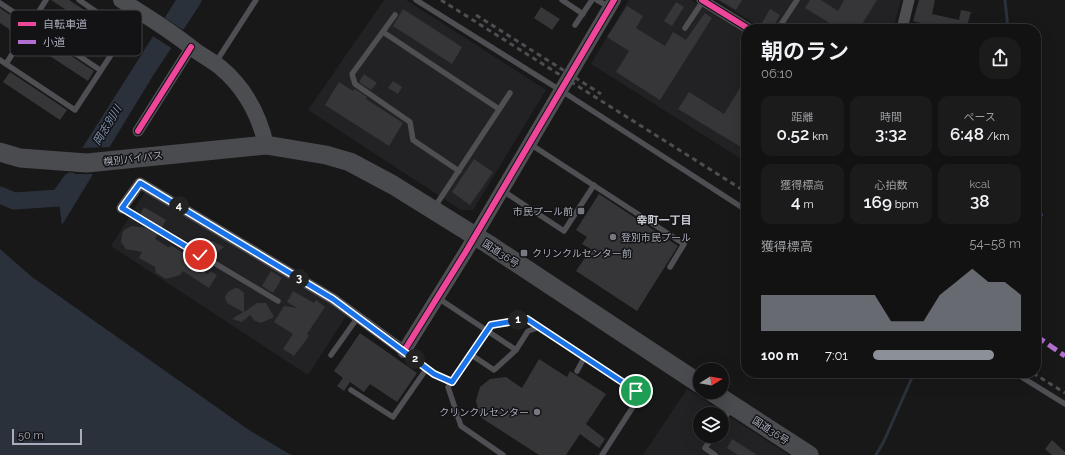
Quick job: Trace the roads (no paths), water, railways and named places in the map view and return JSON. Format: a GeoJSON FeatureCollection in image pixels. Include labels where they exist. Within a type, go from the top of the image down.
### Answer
{"type":"FeatureCollection","features":[{"type":"Feature","properties":{"kind":"highway","name":"幌別バイパス"},"geometry":{"type":"LineString","coordinates":[[0,152],[20,158],[87,163],[233,147],[266,145]]}},
{"type":"Feature","properties":{"kind":"highway","name":"国道36号"},"geometry":{"type":"LineString","coordinates":[[266,145],[326,155],[350,162],[475,236],[693,379]]}},
{"type":"Feature","properties":{"kind":"highway","name":"国道36号"},"geometry":{"type":"LineString","coordinates":[[722,399],[809,455]]}},
{"type":"Feature","properties":{"kind":"main road"},"geometry":{"type":"LineString","coordinates":[[121,0],[137,10]]}},
{"type":"Feature","properties":{"kind":"main road"},"geometry":{"type":"LineString","coordinates":[[142,13],[215,64],[242,91],[258,119],[266,145]]}},
{"type":"Feature","properties":{"kind":"street"},"geometry":{"type":"LineString","coordinates":[[702,0],[715,3],[742,24]]}},
{"type":"Feature","properties":{"kind":"street"},"geometry":{"type":"LineString","coordinates":[[903,24],[909,0]]}},
{"type":"Feature","properties":{"kind":"street"},"geometry":{"type":"LineString","coordinates":[[122,208],[140,183],[333,299],[404,351],[562,91],[609,2]]}},
{"type":"Feature","properties":{"kind":"street"},"geometry":{"type":"LineString","coordinates":[[138,131],[188,44]]}},
{"type":"Feature","properties":{"kind":"lane"},"geometry":{"type":"LineString","coordinates":[[40,10],[46,0]]}},
{"type":"Feature","properties":{"kind":"lane"},"geometry":{"type":"LineString","coordinates":[[79,0],[94,10]]}},
{"type":"Feature","properties":{"kind":"lane"},"geometry":{"type":"LineString","coordinates":[[215,64],[256,0]]}},
{"type":"Feature","properties":{"kind":"lane"},"geometry":{"type":"LineString","coordinates":[[416,0],[562,91],[741,207]]}},
{"type":"Feature","properties":{"kind":"lane"},"geometry":{"type":"LineString","coordinates":[[562,0],[583,14]]}},
{"type":"Feature","properties":{"kind":"lane"},"geometry":{"type":"LineString","coordinates":[[575,25],[592,0]]}},
{"type":"Feature","properties":{"kind":"lane"},"geometry":{"type":"LineString","coordinates":[[597,0],[609,2]]}},
{"type":"Feature","properties":{"kind":"lane"},"geometry":{"type":"LineString","coordinates":[[685,28],[702,0]]}},
{"type":"Feature","properties":{"kind":"lane"},"geometry":{"type":"LineString","coordinates":[[781,24],[797,0]]}},
{"type":"Feature","properties":{"kind":"lane"},"geometry":{"type":"LineString","coordinates":[[0,3],[10,10]]}},
{"type":"Feature","properties":{"kind":"lane"},"geometry":{"type":"LineString","coordinates":[[395,14],[352,74],[355,84],[410,122],[413,140],[459,171]]}},
{"type":"Feature","properties":{"kind":"lane"},"geometry":{"type":"LineString","coordinates":[[383,32],[499,109]]}},
{"type":"Feature","properties":{"kind":"lane"},"geometry":{"type":"LineString","coordinates":[[6,64],[11,56]]}},
{"type":"Feature","properties":{"kind":"lane"},"geometry":{"type":"LineString","coordinates":[[79,56],[100,70]]}},
{"type":"Feature","properties":{"kind":"lane"},"geometry":{"type":"LineString","coordinates":[[0,60],[75,110],[110,56]]}},
{"type":"Feature","properties":{"kind":"lane"},"geometry":{"type":"LineString","coordinates":[[433,210],[510,93]]}},
{"type":"Feature","properties":{"kind":"lane"},"geometry":{"type":"LineString","coordinates":[[530,143],[684,244],[670,267]]}},
{"type":"Feature","properties":{"kind":"lane"},"geometry":{"type":"LineString","coordinates":[[502,190],[564,231],[594,185]]}},
{"type":"Feature","properties":{"kind":"lane"},"geometry":{"type":"LineString","coordinates":[[122,208],[278,301]]}},
{"type":"Feature","properties":{"kind":"lane"},"geometry":{"type":"LineString","coordinates":[[437,298],[516,350]]}},
{"type":"Feature","properties":{"kind":"lane"},"geometry":{"type":"LineString","coordinates":[[331,355],[358,317]]}},
{"type":"Feature","properties":{"kind":"lane"},"geometry":{"type":"LineString","coordinates":[[503,455],[461,426],[448,387],[491,325],[527,319],[636,391],[638,399],[602,455]]}},
{"type":"Feature","properties":{"kind":"lane"},"geometry":{"type":"LineString","coordinates":[[470,354],[494,370],[516,350],[528,331],[540,327]]}},
{"type":"Feature","properties":{"kind":"lane"},"geometry":{"type":"LineString","coordinates":[[404,351],[434,374],[452,382]]}},
{"type":"Feature","properties":{"kind":"lane"},"geometry":{"type":"LineString","coordinates":[[577,371],[584,358]]}},
{"type":"Feature","properties":{"kind":"lane"},"geometry":{"type":"LineString","coordinates":[[351,390],[393,417],[427,368]]}},
{"type":"Feature","properties":{"kind":"lane"},"geometry":{"type":"LineString","coordinates":[[1023,378],[1065,404]]}},
{"type":"Feature","properties":{"kind":"lane"},"geometry":{"type":"LineString","coordinates":[[729,412],[733,406]]}},
{"type":"Feature","properties":{"kind":"lane"},"geometry":{"type":"LineString","coordinates":[[708,443],[705,448],[715,455]]}},
{"type":"Feature","properties":{"kind":"water"},"geometry":{"type":"Polygon","coordinates":[[[176,0],[202,0],[154,74],[62,225],[57,188],[141,56],[142,56],[176,0]]]}},
{"type":"Feature","properties":{"kind":"water"},"geometry":{"type":"Polygon","coordinates":[[[0,249],[32,277],[249,430],[291,455],[0,455],[0,249]]]}},
{"type":"Feature","properties":{"kind":"waterway"},"geometry":{"type":"LineString","coordinates":[[1005,0],[1007,24]]}},
{"type":"Feature","properties":{"kind":"waterway","name":"岡志別川"},"geometry":{"type":"LineString","coordinates":[[0,195],[14,201],[59,198],[71,181]]}},
{"type":"Feature","properties":{"kind":"waterway"},"geometry":{"type":"LineString","coordinates":[[876,455],[884,441],[912,378]]}},
{"type":"Feature","properties":{"kind":"railway"},"geometry":{"type":"LineString","coordinates":[[441,0],[741,189]]}},
{"type":"Feature","properties":{"kind":"railway"},"geometry":{"type":"LineString","coordinates":[[476,15],[601,94]]}},
{"type":"Feature","properties":{"kind":"railway"},"geometry":{"type":"LineString","coordinates":[[1041,378],[1065,393]]}},
{"type":"Feature","properties":{"kind":"place","name":"市民プール前"},"geometry":{"type":"Point","coordinates":[581,211]}},
{"type":"Feature","properties":{"kind":"place","name":"登別市民プール"},"geometry":{"type":"Point","coordinates":[613,237]}},
{"type":"Feature","properties":{"kind":"place","name":"クリンクルセンター前"},"geometry":{"type":"Point","coordinates":[524,253]}},
{"type":"Feature","properties":{"kind":"place","name":"クリンクルセンター"},"geometry":{"type":"Point","coordinates":[537,412]}},
{"type":"Feature","properties":{"kind":"district","name":"幸町一丁目"},"geometry":{"type":"Point","coordinates":[664,220]}}]}
